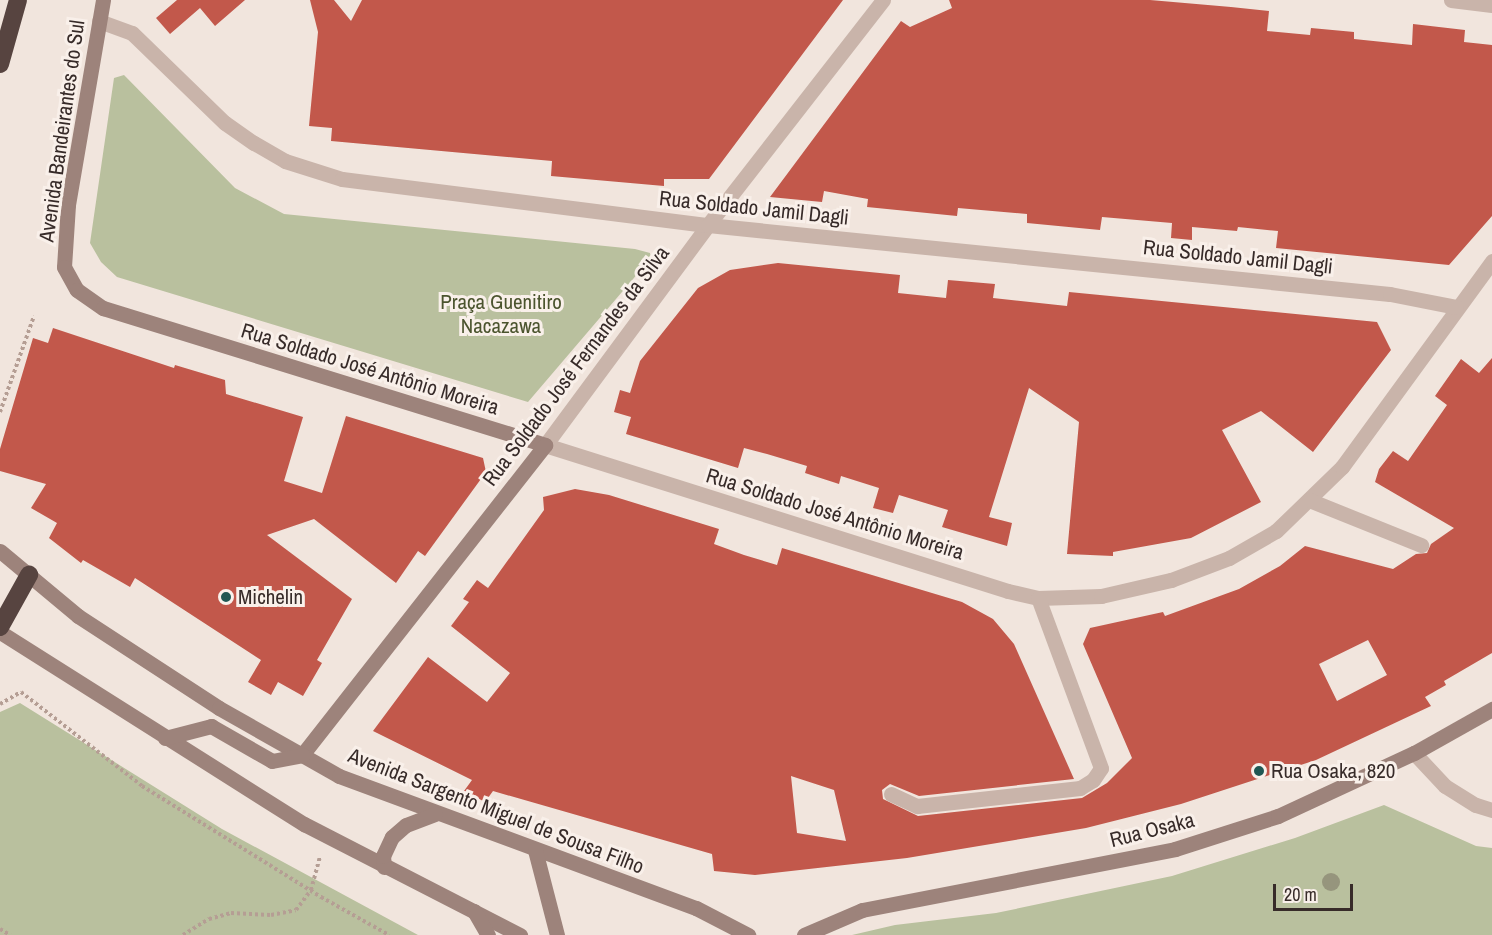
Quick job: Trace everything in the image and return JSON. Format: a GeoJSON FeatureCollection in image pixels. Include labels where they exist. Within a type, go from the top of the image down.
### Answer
{"type":"FeatureCollection","features":[{"type":"Feature","properties":{"kind":"highway"},"geometry":{"type":"LineString","coordinates":[[0,64],[18,0]]}},
{"type":"Feature","properties":{"kind":"highway"},"geometry":{"type":"LineString","coordinates":[[0,627],[29,575]]}},
{"type":"Feature","properties":{"kind":"main road","name":"Avenida Bandeirantes do Sul"},"geometry":{"type":"LineString","coordinates":[[64,267],[68,205],[104,0]]}},
{"type":"Feature","properties":{"kind":"main road","name":"Rua Soldado José Antônio Moreira"},"geometry":{"type":"LineString","coordinates":[[64,267],[77,290],[103,308],[544,445]]}},
{"type":"Feature","properties":{"kind":"main road","name":"Rua Soldado José Fernandes da Silva"},"geometry":{"type":"LineString","coordinates":[[302,755],[544,445]]}},
{"type":"Feature","properties":{"kind":"main road","name":"Avenida Sargento Miguel de Sousa Filho"},"geometry":{"type":"LineString","coordinates":[[0,550],[78,616],[219,708],[366,789],[696,908],[748,935]]}},
{"type":"Feature","properties":{"kind":"main road"},"geometry":{"type":"LineString","coordinates":[[0,632],[304,824],[520,935]]}},
{"type":"Feature","properties":{"kind":"main road","name":"Rua Osaka"},"geometry":{"type":"LineString","coordinates":[[804,935],[862,910],[916,898],[1023,881],[1175,849],[1278,816],[1414,753],[1492,709]]}},
{"type":"Feature","properties":{"kind":"main road"},"geometry":{"type":"LineString","coordinates":[[165,738],[211,726],[272,761],[302,755]]}},
{"type":"Feature","properties":{"kind":"main road"},"geometry":{"type":"LineString","coordinates":[[384,867],[385,851],[398,832],[435,814]]}},
{"type":"Feature","properties":{"kind":"main road"},"geometry":{"type":"LineString","coordinates":[[535,850],[557,935]]}},
{"type":"Feature","properties":{"kind":"main road"},"geometry":{"type":"LineString","coordinates":[[474,911],[488,935]]}},
{"type":"Feature","properties":{"kind":"street","name":"Rua Soldado José Fernandes da Silva"},"geometry":{"type":"LineString","coordinates":[[544,445],[708,225],[883,0]]}},
{"type":"Feature","properties":{"kind":"street"},"geometry":{"type":"LineString","coordinates":[[1451,0],[1492,5]]}},
{"type":"Feature","properties":{"kind":"street","name":"Rua Soldado Jamil Dagli"},"geometry":{"type":"LineString","coordinates":[[99,21],[132,33],[225,123],[285,161],[342,179],[708,225],[1390,294],[1456,308]]}},
{"type":"Feature","properties":{"kind":"street","name":"Rua Soldado José Antônio Moreira"},"geometry":{"type":"LineString","coordinates":[[544,445],[1038,598],[1101,596],[1171,580],[1229,558],[1276,531],[1342,467],[1492,261]]}},
{"type":"Feature","properties":{"kind":"street"},"geometry":{"type":"LineString","coordinates":[[1309,500],[1421,545]]}},
{"type":"Feature","properties":{"kind":"street"},"geometry":{"type":"LineString","coordinates":[[891,794],[917,806],[1080,788],[1101,768],[1038,598]]}},
{"type":"Feature","properties":{"kind":"street"},"geometry":{"type":"LineString","coordinates":[[1414,753],[1445,786],[1476,805],[1492,810]]}},
{"type":"Feature","properties":{"kind":"path"},"geometry":{"type":"LineString","coordinates":[[0,412],[34,316]]}},
{"type":"Feature","properties":{"kind":"path"},"geometry":{"type":"LineString","coordinates":[[0,704],[21,692],[142,786],[389,935]]}},
{"type":"Feature","properties":{"kind":"path"},"geometry":{"type":"LineString","coordinates":[[183,935],[209,919],[231,914],[271,915],[296,910],[311,890],[320,855]]}},
{"type":"Feature","properties":{"kind":"path"},"geometry":{"type":"LineString","coordinates":[[0,929],[10,935]]}},
{"type":"Feature","properties":{"kind":"green space","name":"Praça Guenitiro Nacazawa"},"geometry":{"type":"Polygon","coordinates":[[[124,75],[235,188],[284,214],[635,249],[650,253],[651,258],[528,402],[117,277],[101,262],[90,243],[114,78],[124,75]]]}},
{"type":"Feature","properties":{"kind":"green space"},"geometry":{"type":"Polygon","coordinates":[[[20,703],[222,829],[418,935],[0,935],[0,712],[20,703]]]}},
{"type":"Feature","properties":{"kind":"green space"},"geometry":{"type":"Polygon","coordinates":[[[1384,805],[1476,846],[1492,848],[1492,935],[852,935],[895,925],[996,913],[1172,876],[1295,838],[1384,805]]]}},
{"type":"Feature","properties":{"kind":"building"},"geometry":{"type":"Polygon","coordinates":[[[177,0],[245,0],[215,26],[200,8],[170,34],[156,18],[177,0]]]}},
{"type":"Feature","properties":{"kind":"building"},"geometry":{"type":"Polygon","coordinates":[[[310,0],[334,0],[351,21],[362,0],[843,0],[709,179],[664,179],[664,186],[551,176],[552,161],[331,141],[332,128],[309,126],[318,32],[310,0]]]}},
{"type":"Feature","properties":{"kind":"building"},"geometry":{"type":"Polygon","coordinates":[[[949,0],[1150,0],[1231,7],[1269,11],[1267,31],[1310,35],[1311,28],[1354,32],[1354,39],[1412,45],[1413,24],[1465,30],[1464,42],[1492,45],[1492,216],[1449,265],[1276,248],[1278,231],[1238,227],[1237,231],[1192,227],[1192,240],[1171,238],[1172,223],[1102,217],[1100,230],[1027,223],[1027,214],[958,208],[957,216],[867,207],[868,199],[824,191],[822,202],[770,197],[901,21],[910,27],[952,8],[949,0]]]}},
{"type":"Feature","properties":{"kind":"building"},"geometry":{"type":"Polygon","coordinates":[[[778,263],[900,275],[898,293],[946,298],[948,280],[995,284],[993,298],[1067,306],[1069,292],[1377,322],[1391,350],[1313,452],[1261,411],[1222,430],[1261,502],[1191,538],[1113,552],[1113,556],[1067,554],[1079,422],[1029,388],[989,517],[1012,523],[1007,546],[942,527],[948,510],[899,495],[893,513],[873,508],[879,488],[841,476],[839,484],[805,473],[807,466],[767,454],[744,448],[738,468],[626,434],[631,417],[614,412],[620,390],[630,393],[640,361],[698,288],[730,270],[778,263]]]}},
{"type":"Feature","properties":{"kind":"building"},"geometry":{"type":"Polygon","coordinates":[[[53,328],[174,368],[175,365],[225,380],[226,394],[303,417],[284,481],[322,493],[346,416],[483,458],[486,472],[425,556],[418,551],[396,583],[314,519],[267,535],[352,599],[317,660],[322,663],[303,696],[278,682],[271,695],[248,682],[261,660],[135,578],[130,587],[83,560],[81,563],[49,538],[57,523],[31,508],[46,484],[0,471],[0,449],[33,338],[48,343],[53,328]]]}},
{"type":"Feature","properties":{"kind":"building"},"geometry":{"type":"Polygon","coordinates":[[[1492,358],[1492,653],[1444,681],[1446,685],[1425,697],[1431,706],[1316,760],[1181,804],[1086,828],[907,858],[755,875],[714,871],[712,854],[493,791],[485,802],[464,791],[472,780],[373,731],[428,657],[487,702],[510,673],[451,626],[469,602],[463,599],[477,580],[488,588],[544,510],[543,497],[575,489],[609,495],[719,529],[714,544],[744,555],[777,565],[782,548],[962,602],[993,619],[1014,644],[1074,779],[919,796],[890,784],[882,790],[883,799],[918,816],[1082,798],[1107,783],[1132,758],[1083,644],[1090,628],[1163,612],[1165,616],[1239,589],[1280,566],[1305,546],[1393,569],[1416,554],[1427,553],[1431,544],[1454,528],[1375,482],[1379,469],[1393,451],[1408,461],[1447,405],[1435,396],[1461,359],[1479,373],[1492,358]],[[1368,640],[1319,664],[1337,701],[1387,675],[1368,640]],[[791,776],[797,833],[846,841],[834,790],[791,776]]]}},
{"type":"Feature","properties":{"kind":"place","name":"Michelin"},"geometry":{"type":"Point","coordinates":[226,597]}},
{"type":"Feature","properties":{"kind":"place","name":"Rua Osaka, 820"},"geometry":{"type":"Point","coordinates":[1259,771]}}]}
